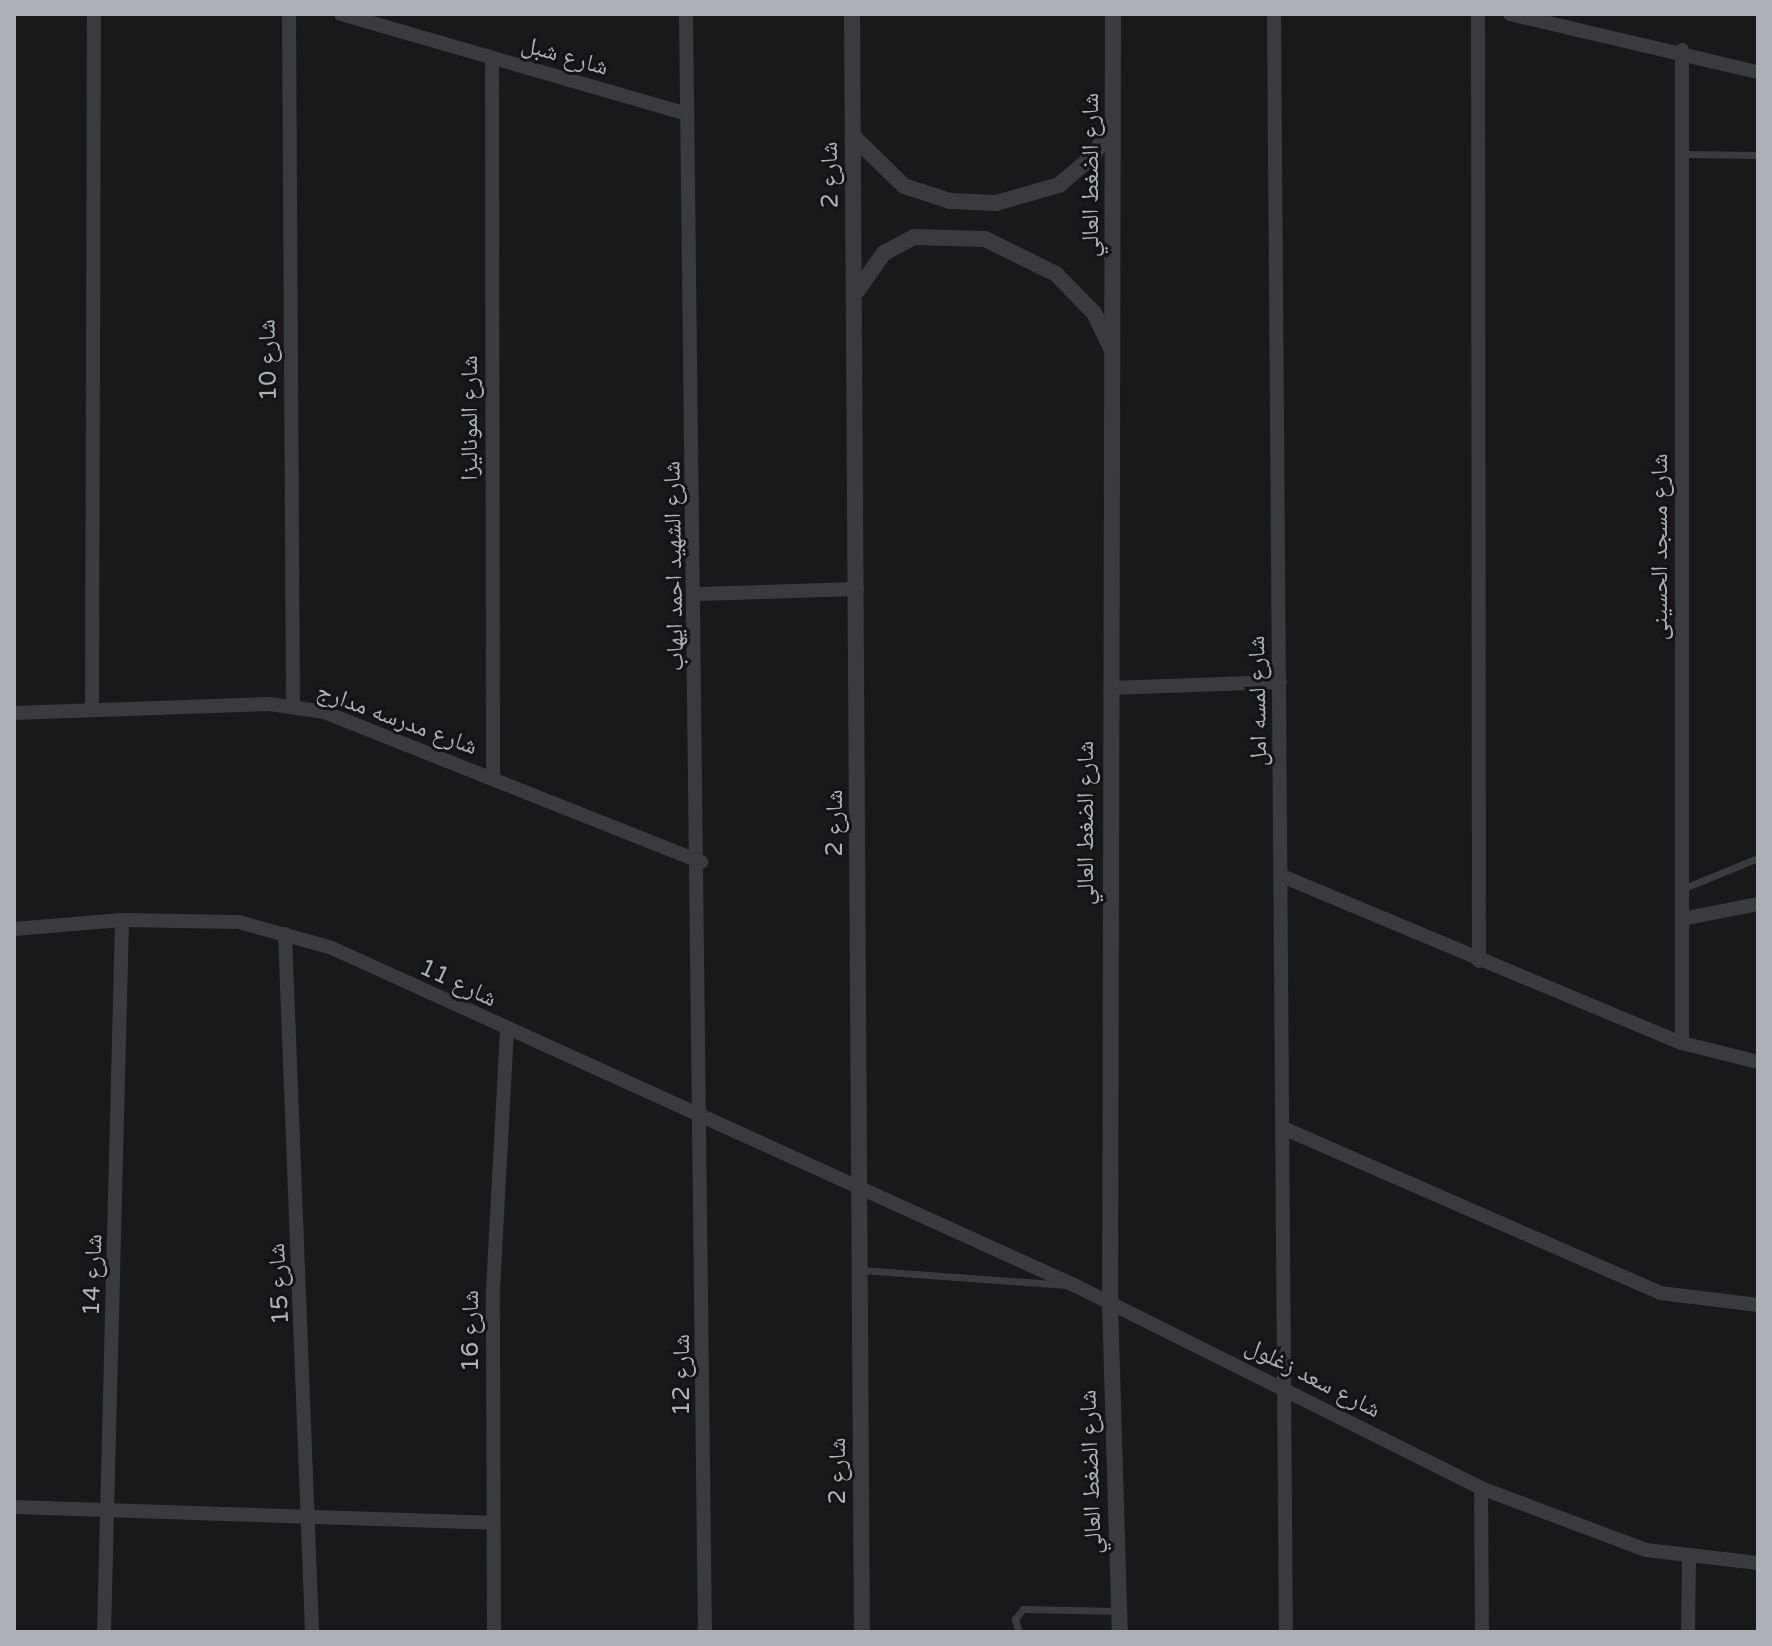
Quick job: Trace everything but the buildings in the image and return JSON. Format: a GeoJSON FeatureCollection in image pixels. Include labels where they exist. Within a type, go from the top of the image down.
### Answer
{"type":"FeatureCollection","features":[{"type":"Feature","properties":{"kind":"street"},"geometry":{"type":"LineString","coordinates":[[92,709],[94,14]]}},
{"type":"Feature","properties":{"kind":"street","name":"شارع 10"},"geometry":{"type":"LineString","coordinates":[[289,14],[293,705]]}},
{"type":"Feature","properties":{"kind":"street","name":"شارع شبل"},"geometry":{"type":"LineString","coordinates":[[341,14],[685,113]]}},
{"type":"Feature","properties":{"kind":"street","name":"شارع الشهيد احمد ايهاب"},"geometry":{"type":"LineString","coordinates":[[686,14],[685,113],[698,594],[702,1117]]}},
{"type":"Feature","properties":{"kind":"street","name":"شارع 2"},"geometry":{"type":"LineString","coordinates":[[852,14],[862,1632]]}},
{"type":"Feature","properties":{"kind":"street","name":"شارع الضغط العالي"},"geometry":{"type":"LineString","coordinates":[[1113,14],[1116,363],[1110,688],[1110,1303],[1120,1632]]}},
{"type":"Feature","properties":{"kind":"street","name":"شارع لمسه امل"},"geometry":{"type":"LineString","coordinates":[[1274,14],[1286,1632]]}},
{"type":"Feature","properties":{"kind":"street"},"geometry":{"type":"LineString","coordinates":[[1478,14],[1479,961]]}},
{"type":"Feature","properties":{"kind":"street"},"geometry":{"type":"LineString","coordinates":[[1510,14],[1682,50],[1758,72]]}},
{"type":"Feature","properties":{"kind":"street","name":"شارع مسجد الحسينى"},"geometry":{"type":"LineString","coordinates":[[1682,50],[1682,1043]]}},
{"type":"Feature","properties":{"kind":"street","name":"شارع الموناليزا"},"geometry":{"type":"LineString","coordinates":[[492,58],[493,778]]}},
{"type":"Feature","properties":{"kind":"street"},"geometry":{"type":"LineString","coordinates":[[853,136],[904,186],[950,201],[996,203],[1068,179],[1115,120]]}},
{"type":"Feature","properties":{"kind":"street"},"geometry":{"type":"LineString","coordinates":[[855,294],[874,263],[906,240],[930,233],[985,239],[1033,259],[1077,292],[1108,337],[1116,363]]}},
{"type":"Feature","properties":{"kind":"street"},"geometry":{"type":"LineString","coordinates":[[698,594],[857,589]]}},
{"type":"Feature","properties":{"kind":"street"},"geometry":{"type":"LineString","coordinates":[[1110,688],[1280,682]]}},
{"type":"Feature","properties":{"kind":"street","name":"شارع مدرسه مدارج"},"geometry":{"type":"LineString","coordinates":[[14,713],[293,705],[493,778],[701,862]]}},
{"type":"Feature","properties":{"kind":"street"},"geometry":{"type":"LineString","coordinates":[[1282,876],[1479,961],[1682,1043],[1758,1062]]}},
{"type":"Feature","properties":{"kind":"street"},"geometry":{"type":"LineString","coordinates":[[1682,919],[1758,904]]}},
{"type":"Feature","properties":{"kind":"street","name":"شارع 11"},"geometry":{"type":"LineString","coordinates":[[14,929],[122,920],[239,922],[285,934],[861,1187]]}},
{"type":"Feature","properties":{"kind":"street","name":"شارع 14"},"geometry":{"type":"LineString","coordinates":[[104,1632],[122,920]]}},
{"type":"Feature","properties":{"kind":"street","name":"شارع 15"},"geometry":{"type":"LineString","coordinates":[[285,934],[311,1515],[312,1632]]}},
{"type":"Feature","properties":{"kind":"street","name":"شارع 16"},"geometry":{"type":"LineString","coordinates":[[494,1632],[492,1523],[496,1184],[507,1030]]}},
{"type":"Feature","properties":{"kind":"street","name":"شارع 12"},"geometry":{"type":"LineString","coordinates":[[702,1117],[705,1632]]}},
{"type":"Feature","properties":{"kind":"street"},"geometry":{"type":"LineString","coordinates":[[1283,1128],[1660,1293],[1758,1305]]}},
{"type":"Feature","properties":{"kind":"street","name":"شارع سعد زغلول"},"geometry":{"type":"LineString","coordinates":[[861,1187],[1076,1286],[1481,1488],[1600,1535],[1689,1559],[1758,1563]]}},
{"type":"Feature","properties":{"kind":"street"},"geometry":{"type":"LineString","coordinates":[[1481,1488],[1482,1632]]}},
{"type":"Feature","properties":{"kind":"street"},"geometry":{"type":"LineString","coordinates":[[14,1507],[107,1507],[492,1523]]}},
{"type":"Feature","properties":{"kind":"street"},"geometry":{"type":"LineString","coordinates":[[1688,1632],[1689,1559]]}},
{"type":"Feature","properties":{"kind":"lane"},"geometry":{"type":"LineString","coordinates":[[1682,154],[1758,155]]}},
{"type":"Feature","properties":{"kind":"lane"},"geometry":{"type":"LineString","coordinates":[[1682,890],[1758,858]]}},
{"type":"Feature","properties":{"kind":"lane"},"geometry":{"type":"LineString","coordinates":[[861,1270],[1076,1286]]}},
{"type":"Feature","properties":{"kind":"lane"},"geometry":{"type":"LineString","coordinates":[[1019,1632],[1015,1619],[1023,1609],[1119,1611]]}}]}
